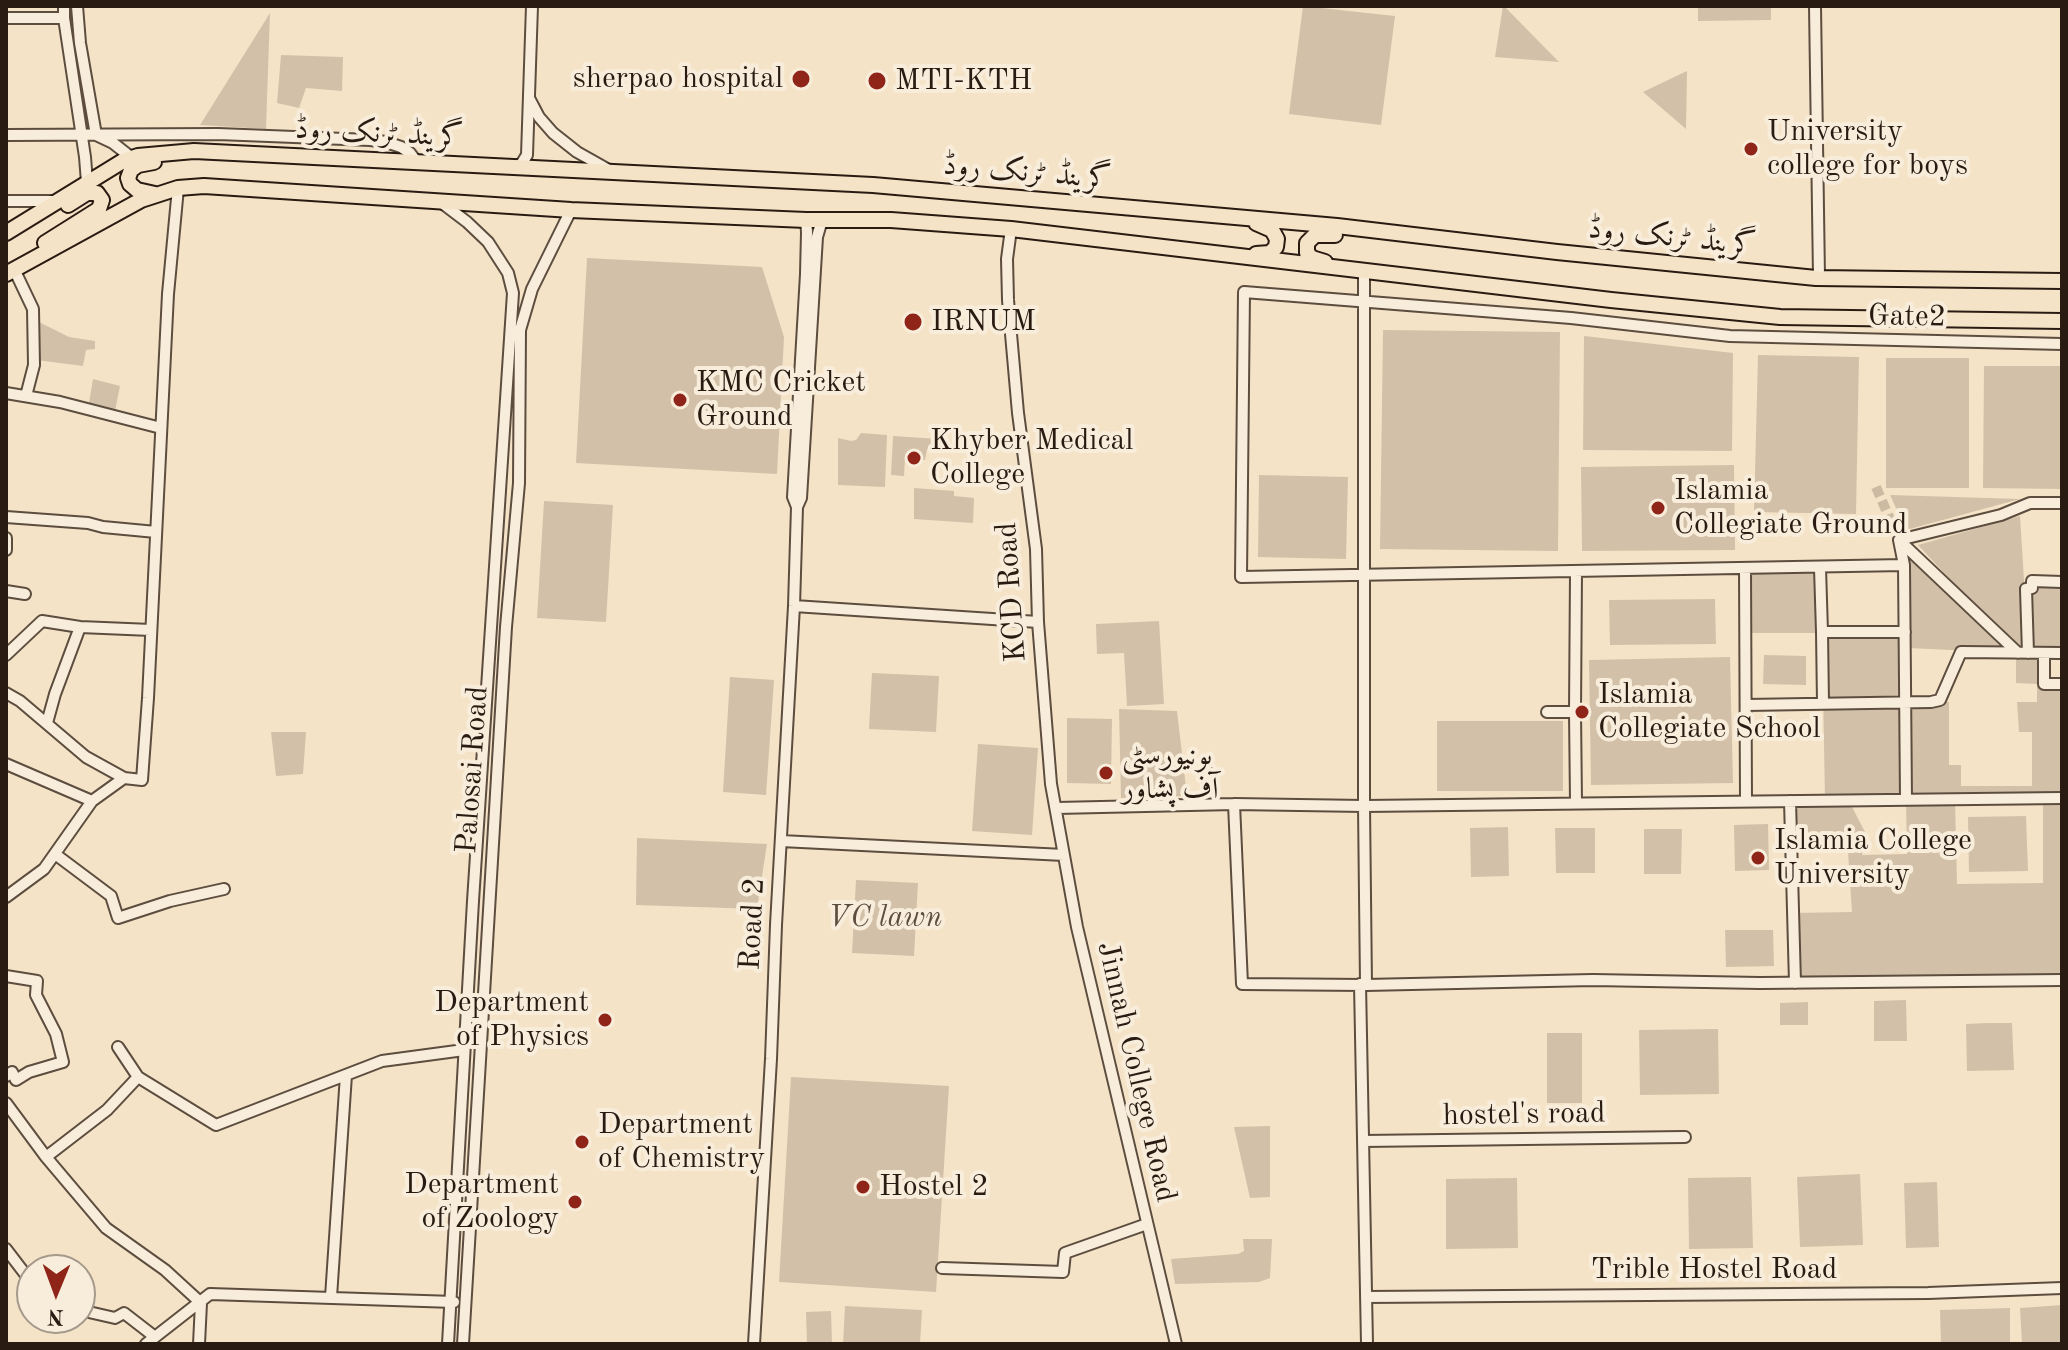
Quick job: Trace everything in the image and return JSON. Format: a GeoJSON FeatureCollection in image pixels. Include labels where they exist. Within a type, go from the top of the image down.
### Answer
{"type":"FeatureCollection","features":[{"type":"Feature","properties":{"kind":"highway","name":"گرینڈ ٹرنک روڈ"},"geometry":{"type":"LineString","coordinates":[[6,233],[57,201],[88,175],[123,161],[124,155],[194,151],[822,181],[1415,234],[1750,272],[1819,277],[2062,281]]}},
{"type":"Feature","properties":{"kind":"highway"},"geometry":{"type":"LineString","coordinates":[[124,155],[130,184],[137,190],[155,194]]}},
{"type":"Feature","properties":{"kind":"highway"},"geometry":{"type":"LineString","coordinates":[[15,269],[36,249],[99,209],[101,198],[88,175]]}},
{"type":"Feature","properties":{"kind":"highway"},"geometry":{"type":"LineString","coordinates":[[6,243],[79,198],[88,175]]}},
{"type":"Feature","properties":{"kind":"highway","name":"گرینڈ ٹرنک روڈ"},"geometry":{"type":"LineString","coordinates":[[15,269],[155,194],[204,186],[571,210],[806,220],[891,220],[1011,229],[1780,317],[2062,321]]}},
{"type":"Feature","properties":{"kind":"highway"},"geometry":{"type":"LineString","coordinates":[[1208,215],[1239,218],[1262,225],[1272,230],[1277,239],[1276,247],[1270,253],[1229,256]]}},
{"type":"Feature","properties":{"kind":"highway"},"geometry":{"type":"LineString","coordinates":[[1362,270],[1312,258],[1306,248],[1309,239],[1322,234],[1373,238],[1415,234]]}},
{"type":"Feature","properties":{"kind":"street"},"geometry":{"type":"LineString","coordinates":[[77,6],[80,43],[96,135],[124,155]]}},
{"type":"Feature","properties":{"kind":"street"},"geometry":{"type":"LineString","coordinates":[[517,166],[527,155],[532,6]]}},
{"type":"Feature","properties":{"kind":"street"},"geometry":{"type":"LineString","coordinates":[[1815,6],[1819,277]]}},
{"type":"Feature","properties":{"kind":"street"},"geometry":{"type":"LineString","coordinates":[[6,18],[64,12],[88,175]]}},
{"type":"Feature","properties":{"kind":"street"},"geometry":{"type":"LineString","coordinates":[[528,96],[539,117],[553,133],[577,152],[609,170]]}},
{"type":"Feature","properties":{"kind":"street"},"geometry":{"type":"LineString","coordinates":[[6,135],[218,134],[370,140],[401,147],[417,162]]}},
{"type":"Feature","properties":{"kind":"street"},"geometry":{"type":"LineString","coordinates":[[6,693],[20,701],[86,757],[124,778],[142,780],[168,294],[178,188]]}},
{"type":"Feature","properties":{"kind":"street"},"geometry":{"type":"LineString","coordinates":[[6,201],[57,201]]}},
{"type":"Feature","properties":{"kind":"street"},"geometry":{"type":"LineString","coordinates":[[442,203],[488,242],[508,273],[513,293],[514,362],[464,1050],[448,1344]]}},
{"type":"Feature","properties":{"kind":"street","name":"Palosai Road"},"geometry":{"type":"LineString","coordinates":[[463,1344],[503,674],[519,483],[514,362],[532,289],[571,210]]}},
{"type":"Feature","properties":{"kind":"street","name":"Road 2"},"geometry":{"type":"LineString","coordinates":[[797,507],[793,497],[806,274],[806,220]]}},
{"type":"Feature","properties":{"kind":"street","name":"Road 2"},"geometry":{"type":"LineString","coordinates":[[754,1344],[797,507],[801,498],[817,237],[822,220]]}},
{"type":"Feature","properties":{"kind":"street","name":"KCD Road"},"geometry":{"type":"LineString","coordinates":[[1011,229],[1007,259],[1008,300],[1018,413],[1036,549],[1038,622],[1051,784],[1057,808]]}},
{"type":"Feature","properties":{"kind":"street"},"geometry":{"type":"LineString","coordinates":[[15,269],[33,309],[34,365],[26,396]]}},
{"type":"Feature","properties":{"kind":"street"},"geometry":{"type":"LineString","coordinates":[[1362,270],[1363,1141],[1367,1344]]}},
{"type":"Feature","properties":{"kind":"street","name":"Gate2"},"geometry":{"type":"LineString","coordinates":[[1364,574],[1241,577],[1244,292],[1571,318],[1750,337],[2062,344]]}},
{"type":"Feature","properties":{"kind":"street"},"geometry":{"type":"LineString","coordinates":[[6,393],[60,402],[161,428]]}},
{"type":"Feature","properties":{"kind":"street"},"geometry":{"type":"LineString","coordinates":[[1899,540],[2001,515],[2030,503],[2062,503]]}},
{"type":"Feature","properties":{"kind":"street"},"geometry":{"type":"LineString","coordinates":[[6,517],[156,532]]}},
{"type":"Feature","properties":{"kind":"street"},"geometry":{"type":"LineString","coordinates":[[6,538],[6,550]]}},
{"type":"Feature","properties":{"kind":"street"},"geometry":{"type":"LineString","coordinates":[[1899,540],[1904,565],[1906,800]]}},
{"type":"Feature","properties":{"kind":"street"},"geometry":{"type":"LineString","coordinates":[[1899,540],[2023,653]]}},
{"type":"Feature","properties":{"kind":"street"},"geometry":{"type":"LineString","coordinates":[[1364,574],[1904,565]]}},
{"type":"Feature","properties":{"kind":"street"},"geometry":{"type":"LineString","coordinates":[[1820,568],[1823,703]]}},
{"type":"Feature","properties":{"kind":"street"},"geometry":{"type":"LineString","coordinates":[[1745,569],[1746,801]]}},
{"type":"Feature","properties":{"kind":"street"},"geometry":{"type":"LineString","coordinates":[[1576,572],[1576,803]]}},
{"type":"Feature","properties":{"kind":"street"},"geometry":{"type":"LineString","coordinates":[[2023,653],[2026,589],[2032,588],[2032,581],[2062,582]]}},
{"type":"Feature","properties":{"kind":"street"},"geometry":{"type":"LineString","coordinates":[[6,591],[25,594]]}},
{"type":"Feature","properties":{"kind":"street"},"geometry":{"type":"LineString","coordinates":[[794,606],[1038,622]]}},
{"type":"Feature","properties":{"kind":"street"},"geometry":{"type":"LineString","coordinates":[[6,655],[42,621],[80,627],[151,630]]}},
{"type":"Feature","properties":{"kind":"street"},"geometry":{"type":"LineString","coordinates":[[47,723],[80,627]]}},
{"type":"Feature","properties":{"kind":"street"},"geometry":{"type":"LineString","coordinates":[[1822,632],[1905,632]]}},
{"type":"Feature","properties":{"kind":"street"},"geometry":{"type":"LineString","coordinates":[[1746,705],[1931,702],[1940,700],[1961,652],[2062,653]]}},
{"type":"Feature","properties":{"kind":"street"},"geometry":{"type":"LineString","coordinates":[[2044,653],[2044,684],[2062,684]]}},
{"type":"Feature","properties":{"kind":"street"},"geometry":{"type":"LineString","coordinates":[[1547,712],[1575,712]]}},
{"type":"Feature","properties":{"kind":"street"},"geometry":{"type":"LineString","coordinates":[[6,764],[92,801]]}},
{"type":"Feature","properties":{"kind":"street"},"geometry":{"type":"LineString","coordinates":[[6,896],[44,869],[92,801],[124,778]]}},
{"type":"Feature","properties":{"kind":"street"},"geometry":{"type":"LineString","coordinates":[[1057,808],[2062,798]]}},
{"type":"Feature","properties":{"kind":"street"},"geometry":{"type":"LineString","coordinates":[[1790,801],[1795,983]]}},
{"type":"Feature","properties":{"kind":"street"},"geometry":{"type":"LineString","coordinates":[[1234,804],[1242,984],[2062,980]]}},
{"type":"Feature","properties":{"kind":"street","name":"Jinnah College Road"},"geometry":{"type":"LineString","coordinates":[[1057,808],[1077,927],[1176,1344]]}},
{"type":"Feature","properties":{"kind":"street"},"geometry":{"type":"LineString","coordinates":[[781,841],[1064,855]]}},
{"type":"Feature","properties":{"kind":"street"},"geometry":{"type":"LineString","coordinates":[[55,854],[111,896],[118,918],[170,901],[224,889]]}},
{"type":"Feature","properties":{"kind":"street"},"geometry":{"type":"LineString","coordinates":[[6,976],[37,981],[36,995],[56,1034],[63,1062],[29,1072],[16,1080],[12,1072],[6,1076]]}},
{"type":"Feature","properties":{"kind":"street"},"geometry":{"type":"LineString","coordinates":[[118,1047],[138,1077],[216,1125],[382,1061],[464,1050]]}},
{"type":"Feature","properties":{"kind":"street"},"geometry":{"type":"LineString","coordinates":[[331,1297],[346,1075]]}},
{"type":"Feature","properties":{"kind":"street"},"geometry":{"type":"LineString","coordinates":[[46,1157],[107,1110],[138,1077]]}},
{"type":"Feature","properties":{"kind":"street"},"geometry":{"type":"LineString","coordinates":[[6,1103],[46,1157],[106,1228],[165,1270],[201,1303]]}},
{"type":"Feature","properties":{"kind":"street"},"geometry":{"type":"LineString","coordinates":[[461,1106],[477,1108]]}},
{"type":"Feature","properties":{"kind":"street","name":"hostel's road"},"geometry":{"type":"LineString","coordinates":[[1363,1141],[1685,1137]]}},
{"type":"Feature","properties":{"kind":"street"},"geometry":{"type":"LineString","coordinates":[[942,1268],[1063,1272],[1065,1253],[1147,1224]]}},
{"type":"Feature","properties":{"kind":"street","name":"Trible Hostel Road"},"geometry":{"type":"LineString","coordinates":[[1366,1297],[1912,1293],[2062,1288]]}},
{"type":"Feature","properties":{"kind":"street"},"geometry":{"type":"LineString","coordinates":[[146,1344],[210,1294],[465,1303]]}},
{"type":"Feature","properties":{"kind":"street"},"geometry":{"type":"LineString","coordinates":[[199,1344],[201,1303]]}},
{"type":"Feature","properties":{"kind":"street"},"geometry":{"type":"LineString","coordinates":[[96,1314],[115,1318],[124,1313],[155,1337]]}},
{"type":"Feature","properties":{"kind":"green space"},"geometry":{"type":"Polygon","coordinates":[[[1303,6],[1395,16],[1381,125],[1289,114],[1303,6]]]}},
{"type":"Feature","properties":{"kind":"green space"},"geometry":{"type":"Polygon","coordinates":[[[1504,6],[1559,62],[1495,57],[1504,6]]]}},
{"type":"Feature","properties":{"kind":"green space"},"geometry":{"type":"Polygon","coordinates":[[[1698,6],[1771,6],[1771,20],[1698,21],[1698,6]]]}},
{"type":"Feature","properties":{"kind":"green space"},"geometry":{"type":"Polygon","coordinates":[[[270,13],[266,129],[200,125],[270,13]]]}},
{"type":"Feature","properties":{"kind":"green space"},"geometry":{"type":"Polygon","coordinates":[[[281,55],[343,57],[342,91],[306,88],[299,108],[277,103],[281,55]]]}},
{"type":"Feature","properties":{"kind":"green space"},"geometry":{"type":"Polygon","coordinates":[[[1687,71],[1686,129],[1643,92],[1687,71]]]}},
{"type":"Feature","properties":{"kind":"green space","name":"KMC Cricket Ground"},"geometry":{"type":"Polygon","coordinates":[[[587,258],[762,267],[784,337],[777,474],[576,463],[587,258]]]}},
{"type":"Feature","properties":{"kind":"green space"},"geometry":{"type":"Polygon","coordinates":[[[37,321],[69,337],[95,341],[95,349],[86,350],[83,366],[36,360],[37,321]]]}},
{"type":"Feature","properties":{"kind":"green space"},"geometry":{"type":"Polygon","coordinates":[[[1383,330],[1560,332],[1558,551],[1380,549],[1383,330]]]}},
{"type":"Feature","properties":{"kind":"green space"},"geometry":{"type":"Polygon","coordinates":[[[1584,336],[1733,353],[1732,451],[1583,450],[1584,336]]]}},
{"type":"Feature","properties":{"kind":"green space"},"geometry":{"type":"Polygon","coordinates":[[[1758,355],[1859,357],[1856,514],[1754,512],[1758,355]]]}},
{"type":"Feature","properties":{"kind":"green space"},"geometry":{"type":"Polygon","coordinates":[[[1886,358],[1969,358],[1969,488],[1886,488],[1886,358]]]}},
{"type":"Feature","properties":{"kind":"green space"},"geometry":{"type":"Polygon","coordinates":[[[1984,366],[2062,366],[2062,489],[1983,488],[1984,366]]]}},
{"type":"Feature","properties":{"kind":"green space"},"geometry":{"type":"Polygon","coordinates":[[[93,379],[120,386],[115,411],[89,403],[93,379]]]}},
{"type":"Feature","properties":{"kind":"green space"},"geometry":{"type":"Polygon","coordinates":[[[861,433],[887,435],[885,487],[838,485],[838,438],[856,440],[861,433]]]}},
{"type":"Feature","properties":{"kind":"green space"},"geometry":{"type":"Polygon","coordinates":[[[893,436],[940,439],[940,450],[927,449],[925,460],[905,459],[904,476],[891,475],[893,436]]]}},
{"type":"Feature","properties":{"kind":"green space","name":"Islamia Collegiate Ground"},"geometry":{"type":"Polygon","coordinates":[[[1734,465],[1735,550],[1582,551],[1581,467],[1734,465]]]}},
{"type":"Feature","properties":{"kind":"green space"},"geometry":{"type":"Polygon","coordinates":[[[1259,475],[1348,477],[1346,559],[1258,557],[1259,475]]]}},
{"type":"Feature","properties":{"kind":"green space"},"geometry":{"type":"Polygon","coordinates":[[[914,488],[954,491],[954,496],[974,498],[973,523],[914,519],[914,488]]]}},
{"type":"Feature","properties":{"kind":"green space"},"geometry":{"type":"Polygon","coordinates":[[[1890,495],[2020,499],[1906,530],[1890,495]]]}},
{"type":"Feature","properties":{"kind":"green space"},"geometry":{"type":"Polygon","coordinates":[[[544,501],[613,505],[606,622],[537,618],[544,501]]]}},
{"type":"Feature","properties":{"kind":"green space"},"geometry":{"type":"Polygon","coordinates":[[[2020,516],[2025,596],[2032,581],[2062,582],[2062,653],[2044,654],[2044,683],[2062,684],[2062,980],[1795,983],[1793,913],[1852,912],[1847,837],[1791,838],[1790,801],[1825,800],[1822,633],[1745,633],[1745,569],[1820,568],[1823,632],[1907,632],[1907,547],[2009,643],[1918,545],[2020,516]],[[1908,648],[1908,702],[1949,702],[1949,765],[1961,765],[1961,786],[2032,786],[2032,732],[2019,732],[2017,702],[2037,702],[2037,684],[2016,683],[2016,653],[1908,648]],[[2043,798],[1955,799],[1957,884],[2043,883],[2043,798]],[[1906,800],[1849,801],[1865,832],[1862,855],[1907,854],[1906,800]]]}},
{"type":"Feature","properties":{"kind":"green space"},"geometry":{"type":"Polygon","coordinates":[[[1715,599],[1716,644],[1610,645],[1609,600],[1715,599]]]}},
{"type":"Feature","properties":{"kind":"green space"},"geometry":{"type":"Polygon","coordinates":[[[1159,621],[1164,704],[1127,706],[1124,653],[1097,654],[1096,624],[1159,621]]]}},
{"type":"Feature","properties":{"kind":"green space"},"geometry":{"type":"Polygon","coordinates":[[[1764,655],[1806,656],[1806,685],[1763,684],[1764,655]]]}},
{"type":"Feature","properties":{"kind":"green space"},"geometry":{"type":"Polygon","coordinates":[[[1730,657],[1733,783],[1591,785],[1589,660],[1730,657]]]}},
{"type":"Feature","properties":{"kind":"green space"},"geometry":{"type":"Polygon","coordinates":[[[872,673],[939,676],[936,732],[869,729],[872,673]]]}},
{"type":"Feature","properties":{"kind":"green space"},"geometry":{"type":"Polygon","coordinates":[[[730,677],[774,680],[766,795],[723,792],[730,677]]]}},
{"type":"Feature","properties":{"kind":"green space"},"geometry":{"type":"Polygon","coordinates":[[[1119,709],[1177,711],[1187,796],[1121,798],[1119,709]]]}},
{"type":"Feature","properties":{"kind":"green space"},"geometry":{"type":"Polygon","coordinates":[[[1067,718],[1112,719],[1111,784],[1067,783],[1067,718]]]}},
{"type":"Feature","properties":{"kind":"green space"},"geometry":{"type":"Polygon","coordinates":[[[1437,721],[1563,721],[1563,791],[1437,791],[1437,721]]]}},
{"type":"Feature","properties":{"kind":"green space"},"geometry":{"type":"Polygon","coordinates":[[[271,732],[306,732],[303,774],[276,776],[271,732]]]}},
{"type":"Feature","properties":{"kind":"green space"},"geometry":{"type":"Polygon","coordinates":[[[978,744],[1038,748],[1032,835],[972,831],[978,744]]]}},
{"type":"Feature","properties":{"kind":"green space"},"geometry":{"type":"Polygon","coordinates":[[[2026,816],[2028,871],[1969,872],[1968,817],[2026,816]]]}},
{"type":"Feature","properties":{"kind":"green space"},"geometry":{"type":"Polygon","coordinates":[[[1768,824],[1769,870],[1735,871],[1734,825],[1768,824]]]}},
{"type":"Feature","properties":{"kind":"green space"},"geometry":{"type":"Polygon","coordinates":[[[1508,827],[1509,876],[1471,877],[1470,828],[1508,827]]]}},
{"type":"Feature","properties":{"kind":"green space"},"geometry":{"type":"Polygon","coordinates":[[[1555,828],[1595,828],[1595,873],[1556,873],[1555,828]]]}},
{"type":"Feature","properties":{"kind":"green space"},"geometry":{"type":"Polygon","coordinates":[[[1644,829],[1682,829],[1681,874],[1644,874],[1644,829]]]}},
{"type":"Feature","properties":{"kind":"green space"},"geometry":{"type":"Polygon","coordinates":[[[637,838],[767,844],[757,909],[636,905],[637,838]]]}},
{"type":"Feature","properties":{"kind":"green space","name":"VC lawn"},"geometry":{"type":"Polygon","coordinates":[[[856,880],[918,883],[914,956],[852,953],[856,880]]]}},
{"type":"Feature","properties":{"kind":"green space"},"geometry":{"type":"Polygon","coordinates":[[[1725,930],[1773,930],[1774,966],[1726,967],[1725,930]]]}},
{"type":"Feature","properties":{"kind":"green space"},"geometry":{"type":"Polygon","coordinates":[[[1906,1000],[1907,1041],[1874,1041],[1874,1001],[1906,1000]]]}},
{"type":"Feature","properties":{"kind":"green space"},"geometry":{"type":"Polygon","coordinates":[[[1808,1002],[1808,1025],[1780,1025],[1780,1003],[1808,1002]]]}},
{"type":"Feature","properties":{"kind":"green space"},"geometry":{"type":"Polygon","coordinates":[[[2012,1023],[2014,1070],[1967,1071],[1966,1024],[2012,1023]]]}},
{"type":"Feature","properties":{"kind":"green space"},"geometry":{"type":"Polygon","coordinates":[[[1718,1029],[1719,1094],[1640,1095],[1639,1030],[1718,1029]]]}},
{"type":"Feature","properties":{"kind":"green space"},"geometry":{"type":"Polygon","coordinates":[[[1547,1033],[1582,1033],[1582,1103],[1547,1103],[1547,1033]]]}},
{"type":"Feature","properties":{"kind":"green space","name":"Hostel 2"},"geometry":{"type":"Polygon","coordinates":[[[791,1077],[949,1086],[936,1292],[779,1282],[791,1077]]]}},
{"type":"Feature","properties":{"kind":"green space"},"geometry":{"type":"Polygon","coordinates":[[[1270,1126],[1270,1197],[1250,1198],[1234,1127],[1270,1126]]]}},
{"type":"Feature","properties":{"kind":"green space"},"geometry":{"type":"Polygon","coordinates":[[[1860,1174],[1863,1245],[1800,1247],[1797,1177],[1860,1174]]]}},
{"type":"Feature","properties":{"kind":"green space"},"geometry":{"type":"Polygon","coordinates":[[[1751,1177],[1753,1248],[1689,1249],[1688,1178],[1751,1177]]]}},
{"type":"Feature","properties":{"kind":"green space"},"geometry":{"type":"Polygon","coordinates":[[[1517,1178],[1518,1248],[1446,1249],[1446,1179],[1517,1178]]]}},
{"type":"Feature","properties":{"kind":"green space"},"geometry":{"type":"Polygon","coordinates":[[[1937,1182],[1939,1247],[1906,1248],[1904,1183],[1937,1182]]]}},
{"type":"Feature","properties":{"kind":"green space"},"geometry":{"type":"Polygon","coordinates":[[[1243,1239],[1272,1239],[1270,1278],[1259,1282],[1175,1284],[1171,1259],[1238,1254],[1244,1251],[1243,1239]]]}},
{"type":"Feature","properties":{"kind":"green space"},"geometry":{"type":"Polygon","coordinates":[[[2062,1305],[2062,1344],[2022,1344],[2020,1308],[2062,1305]]]}},
{"type":"Feature","properties":{"kind":"green space"},"geometry":{"type":"Polygon","coordinates":[[[845,1306],[922,1310],[920,1344],[843,1344],[845,1306]]]}},
{"type":"Feature","properties":{"kind":"green space"},"geometry":{"type":"Polygon","coordinates":[[[2010,1308],[2010,1344],[1941,1344],[1940,1310],[2010,1308]]]}},
{"type":"Feature","properties":{"kind":"green space"},"geometry":{"type":"Polygon","coordinates":[[[831,1311],[832,1344],[807,1344],[806,1312],[831,1311]]]}},
{"type":"Feature","properties":{"kind":"tunnel"},"geometry":{"type":"LineString","coordinates":[[1876,487],[1899,540]]}},
{"type":"Feature","properties":{"kind":"place","name":"sherpao hospital"},"geometry":{"type":"Point","coordinates":[801,79]}},
{"type":"Feature","properties":{"kind":"place","name":"MTI-KTH"},"geometry":{"type":"Point","coordinates":[877,81]}},
{"type":"Feature","properties":{"kind":"place","name":"University college for boys"},"geometry":{"type":"Point","coordinates":[1751,149]}},
{"type":"Feature","properties":{"kind":"place","name":"IRNUM"},"geometry":{"type":"Point","coordinates":[913,322]}},
{"type":"Feature","properties":{"kind":"place","name":"KMC Cricket Ground"},"geometry":{"type":"Point","coordinates":[680,400]}},
{"type":"Feature","properties":{"kind":"place","name":"Khyber Medical College"},"geometry":{"type":"Point","coordinates":[914,458]}},
{"type":"Feature","properties":{"kind":"place","name":"Islamia Collegiate Ground"},"geometry":{"type":"Point","coordinates":[1658,508]}},
{"type":"Feature","properties":{"kind":"place","name":"Islamia Collegiate School"},"geometry":{"type":"Point","coordinates":[1582,712]}},
{"type":"Feature","properties":{"kind":"place","name":"یونیورسٹی آف پشاور"},"geometry":{"type":"Point","coordinates":[1106,773]}},
{"type":"Feature","properties":{"kind":"place","name":"Islamia College University"},"geometry":{"type":"Point","coordinates":[1758,858]}},
{"type":"Feature","properties":{"kind":"place","name":"Department of Physics"},"geometry":{"type":"Point","coordinates":[605,1020]}},
{"type":"Feature","properties":{"kind":"place","name":"Department of Chemistry"},"geometry":{"type":"Point","coordinates":[582,1142]}},
{"type":"Feature","properties":{"kind":"place","name":"Hostel 2"},"geometry":{"type":"Point","coordinates":[863,1187]}},
{"type":"Feature","properties":{"kind":"place","name":"Department of Zoology"},"geometry":{"type":"Point","coordinates":[575,1202]}}]}
